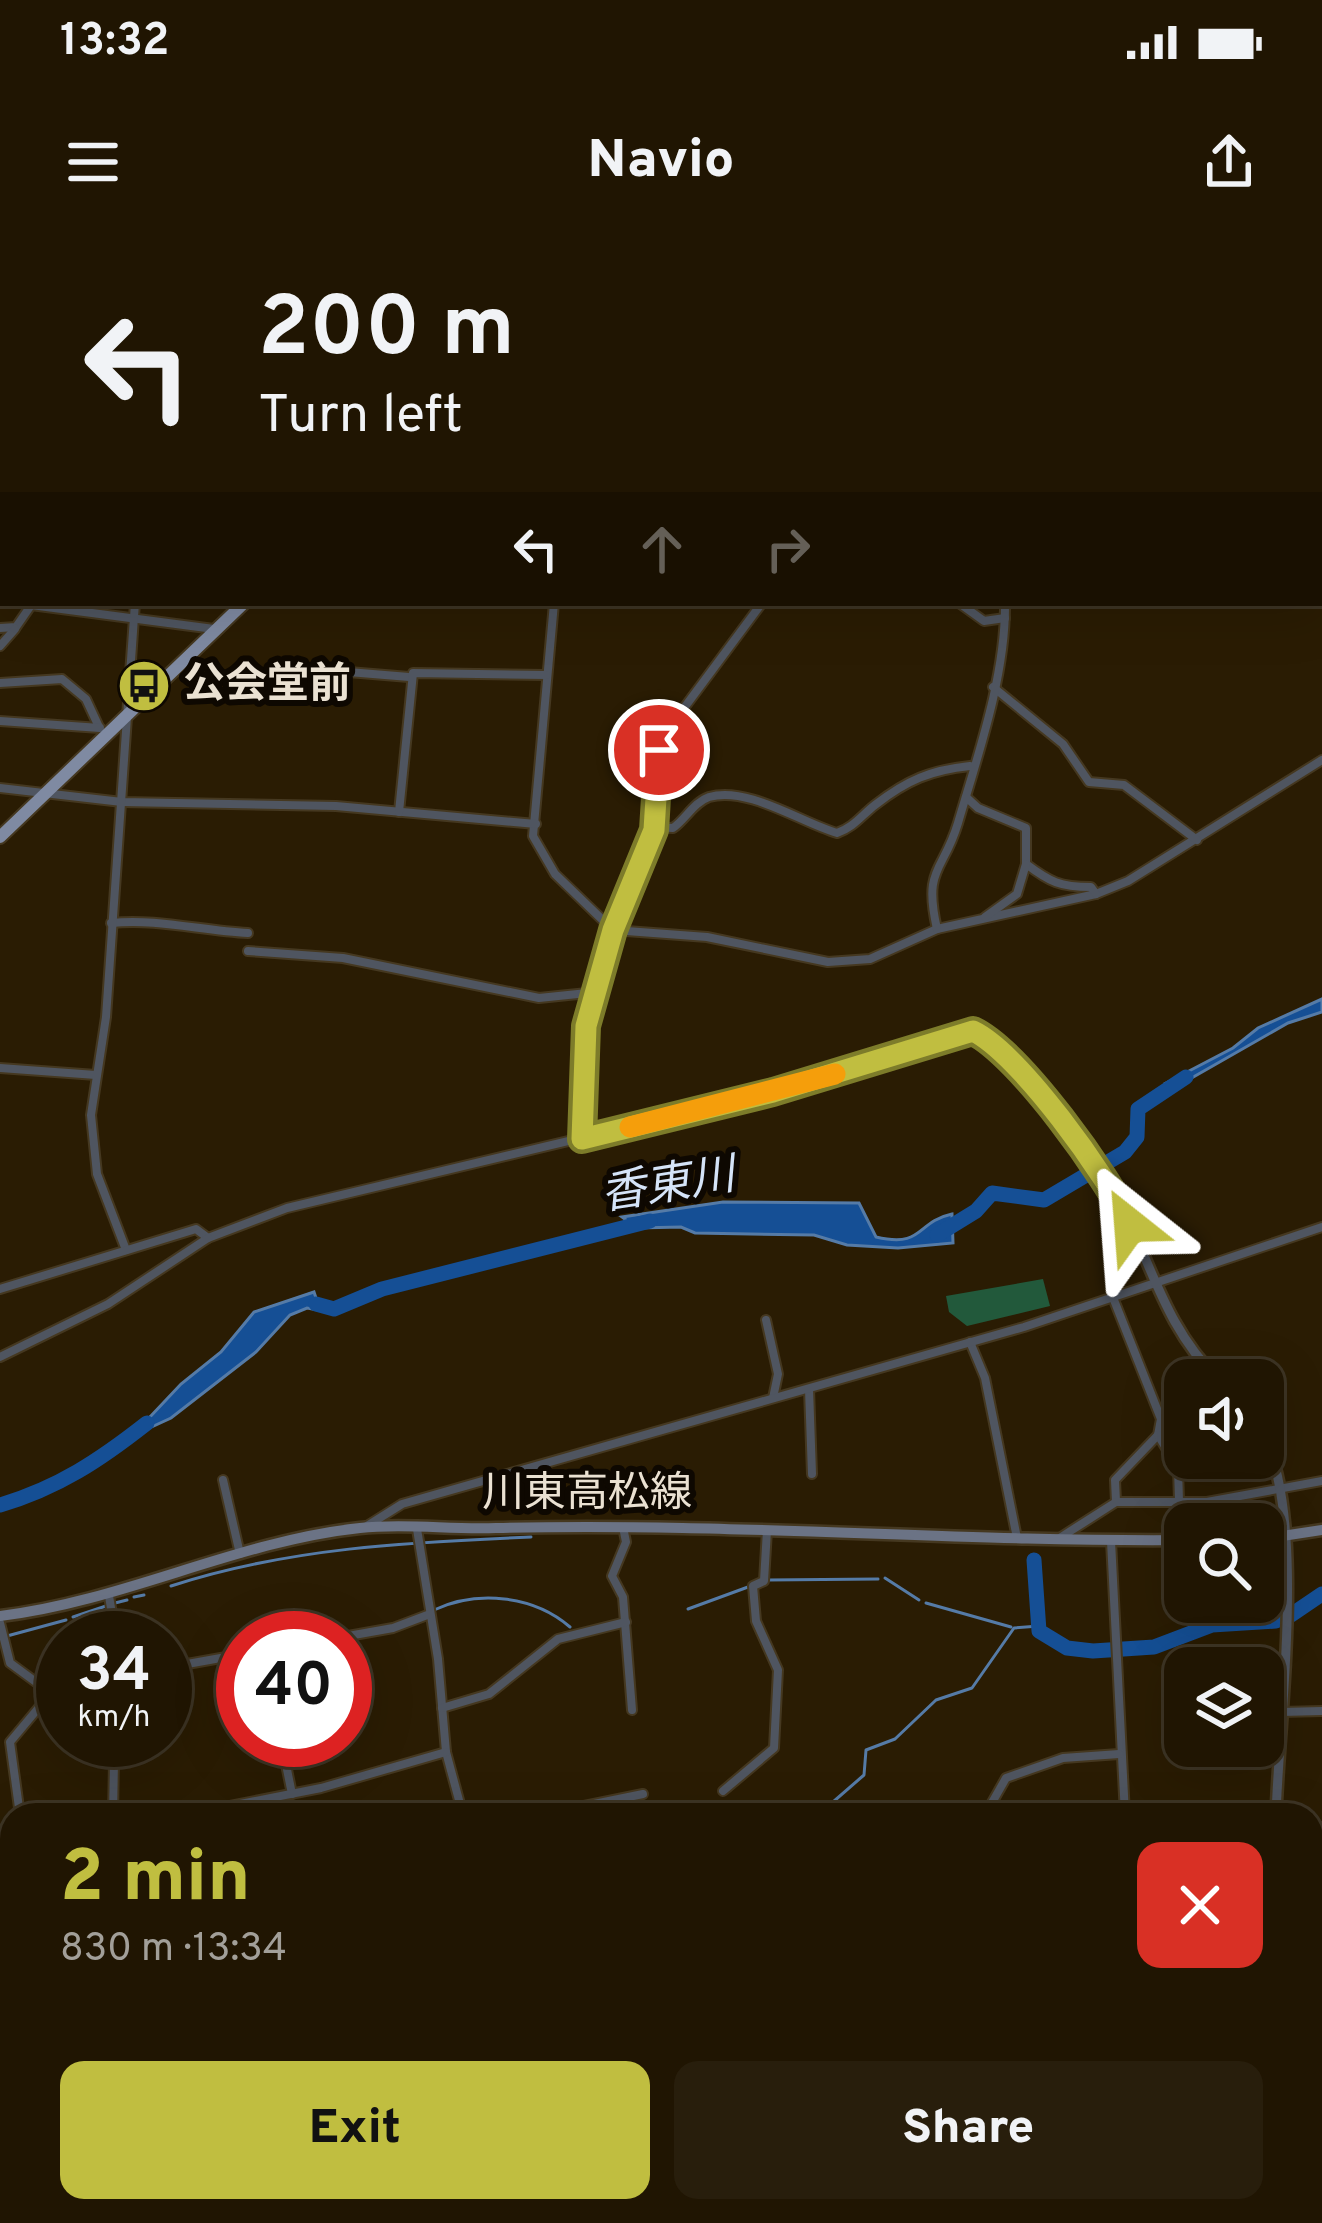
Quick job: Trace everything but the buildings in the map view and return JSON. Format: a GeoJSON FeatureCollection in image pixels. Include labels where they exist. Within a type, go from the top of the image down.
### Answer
{"type":"FeatureCollection","features":[{"type":"Feature","properties":{"kind":"main road"},"geometry":{"type":"LineString","coordinates":[[0,837],[103,731],[128,715],[241,606]]}},
{"type":"Feature","properties":{"kind":"main road","name":"川東高松線"},"geometry":{"type":"LineString","coordinates":[[0,1620],[109,1596],[240,1555],[366,1527],[623,1525],[1017,1540],[1164,1540]]}},
{"type":"Feature","properties":{"kind":"main road"},"geometry":{"type":"LineString","coordinates":[[1284,1537],[1322,1532]]}},
{"type":"Feature","properties":{"kind":"street"},"geometry":{"type":"LineString","coordinates":[[0,646],[31,606]]}},
{"type":"Feature","properties":{"kind":"street"},"geometry":{"type":"LineString","coordinates":[[46,606],[217,629]]}},
{"type":"Feature","properties":{"kind":"street"},"geometry":{"type":"LineString","coordinates":[[126,1250],[91,1143],[106,1017],[136,606]]}},
{"type":"Feature","properties":{"kind":"street"},"geometry":{"type":"LineString","coordinates":[[554,606],[532,836],[555,874],[613,930],[707,937],[828,962],[870,959],[938,928],[1096,894],[1197,840],[1258,796],[1322,760]]}},
{"type":"Feature","properties":{"kind":"street"},"geometry":{"type":"LineString","coordinates":[[582,1139],[584,1049],[613,930],[654,827],[661,739],[760,606]]}},
{"type":"Feature","properties":{"kind":"street"},"geometry":{"type":"LineString","coordinates":[[962,606],[984,621],[1005,618]]}},
{"type":"Feature","properties":{"kind":"street"},"geometry":{"type":"LineString","coordinates":[[938,928],[932,881],[955,834],[992,687],[1005,606]]}},
{"type":"Feature","properties":{"kind":"street"},"geometry":{"type":"LineString","coordinates":[[0,628],[16,627]]}},
{"type":"Feature","properties":{"kind":"street"},"geometry":{"type":"LineString","coordinates":[[276,667],[409,677],[421,671],[546,675]]}},
{"type":"Feature","properties":{"kind":"street"},"geometry":{"type":"LineString","coordinates":[[399,812],[409,677]]}},
{"type":"Feature","properties":{"kind":"street"},"geometry":{"type":"LineString","coordinates":[[0,683],[62,679],[86,699],[103,731]]}},
{"type":"Feature","properties":{"kind":"street"},"geometry":{"type":"LineString","coordinates":[[992,687],[1063,744],[1072,766],[1089,782],[1124,784],[1197,840]]}},
{"type":"Feature","properties":{"kind":"street"},"geometry":{"type":"LineString","coordinates":[[0,721],[103,731]]}},
{"type":"Feature","properties":{"kind":"street"},"geometry":{"type":"LineString","coordinates":[[654,827],[673,828],[700,802],[717,796],[751,801],[837,833],[851,828],[927,770],[970,766]]}},
{"type":"Feature","properties":{"kind":"street"},"geometry":{"type":"LineString","coordinates":[[0,788],[122,802],[399,812],[536,824]]}},
{"type":"Feature","properties":{"kind":"street"},"geometry":{"type":"LineString","coordinates":[[965,796],[977,808],[1026,828],[1026,864],[1017,894],[982,919]]}},
{"type":"Feature","properties":{"kind":"street"},"geometry":{"type":"LineString","coordinates":[[1026,864],[1052,884],[1091,887],[1096,894]]}},
{"type":"Feature","properties":{"kind":"street"},"geometry":{"type":"LineString","coordinates":[[111,923],[159,921],[187,930],[248,933]]}},
{"type":"Feature","properties":{"kind":"street"},"geometry":{"type":"LineString","coordinates":[[248,951],[343,958],[539,998],[597,992]]}},
{"type":"Feature","properties":{"kind":"street"},"geometry":{"type":"LineString","coordinates":[[0,1357],[108,1304],[208,1238],[287,1208],[790,1087],[964,1032],[982,1035],[1073,1133],[1115,1193],[1178,1332],[1202,1359]]}},
{"type":"Feature","properties":{"kind":"street"},"geometry":{"type":"LineString","coordinates":[[0,1068],[96,1076]]}},
{"type":"Feature","properties":{"kind":"street"},"geometry":{"type":"LineString","coordinates":[[366,1527],[402,1504],[970,1342],[1322,1227]]}},
{"type":"Feature","properties":{"kind":"street"},"geometry":{"type":"LineString","coordinates":[[0,1289],[196,1229],[208,1238]]}},
{"type":"Feature","properties":{"kind":"street"},"geometry":{"type":"LineString","coordinates":[[1112,1295],[1160,1409],[1158,1435],[1178,1468],[1180,1501]]}},
{"type":"Feature","properties":{"kind":"street"},"geometry":{"type":"LineString","coordinates":[[766,1320],[778,1374],[773,1399]]}},
{"type":"Feature","properties":{"kind":"street"},"geometry":{"type":"LineString","coordinates":[[970,1342],[985,1378],[1017,1540]]}},
{"type":"Feature","properties":{"kind":"street"},"geometry":{"type":"LineString","coordinates":[[808,1389],[812,1474]]}},
{"type":"Feature","properties":{"kind":"street"},"geometry":{"type":"LineString","coordinates":[[1116,1502],[1115,1480],[1158,1435]]}},
{"type":"Feature","properties":{"kind":"street"},"geometry":{"type":"LineString","coordinates":[[1277,1479],[1281,1503]]}},
{"type":"Feature","properties":{"kind":"street"},"geometry":{"type":"LineString","coordinates":[[223,1480],[240,1555]]}},
{"type":"Feature","properties":{"kind":"street"},"geometry":{"type":"LineString","coordinates":[[1057,1540],[1116,1502],[1208,1502],[1322,1481]]}},
{"type":"Feature","properties":{"kind":"street"},"geometry":{"type":"LineString","coordinates":[[623,1525],[626,1542],[612,1576],[626,1622],[632,1710]]}},
{"type":"Feature","properties":{"kind":"street"},"geometry":{"type":"LineString","coordinates":[[417,1529],[446,1752],[461,1803]]}},
{"type":"Feature","properties":{"kind":"street"},"geometry":{"type":"LineString","coordinates":[[723,1792],[774,1748],[778,1670],[752,1604],[753,1586],[764,1581],[767,1529]]}},
{"type":"Feature","properties":{"kind":"street"},"geometry":{"type":"LineString","coordinates":[[1112,1540],[1125,1803]]}},
{"type":"Feature","properties":{"kind":"street"},"geometry":{"type":"LineString","coordinates":[[109,1596],[112,1611]]}},
{"type":"Feature","properties":{"kind":"street"},"geometry":{"type":"LineString","coordinates":[[372,1632],[430,1614]]}},
{"type":"Feature","properties":{"kind":"street"},"geometry":{"type":"LineString","coordinates":[[0,1620],[10,1664],[36,1682]]}},
{"type":"Feature","properties":{"kind":"street"},"geometry":{"type":"LineString","coordinates":[[442,1708],[489,1694],[558,1640],[626,1622]]}},
{"type":"Feature","properties":{"kind":"street"},"geometry":{"type":"LineString","coordinates":[[18,1803],[10,1742],[36,1707]]}},
{"type":"Feature","properties":{"kind":"street"},"geometry":{"type":"LineString","coordinates":[[1284,1712],[1322,1711]]}},
{"type":"Feature","properties":{"kind":"street"},"geometry":{"type":"LineString","coordinates":[[246,1803],[446,1752]]}},
{"type":"Feature","properties":{"kind":"street"},"geometry":{"type":"LineString","coordinates":[[992,1803],[1006,1778],[1064,1758],[1119,1754]]}},
{"type":"Feature","properties":{"kind":"street"},"geometry":{"type":"LineString","coordinates":[[113,1803],[114,1767]]}},
{"type":"Feature","properties":{"kind":"street"},"geometry":{"type":"LineString","coordinates":[[286,1767],[292,1794]]}},
{"type":"Feature","properties":{"kind":"street"},"geometry":{"type":"LineString","coordinates":[[1276,1803],[1278,1767]]}},
{"type":"Feature","properties":{"kind":"street"},"geometry":{"type":"LineString","coordinates":[[599,1803],[643,1794]]}},
{"type":"Feature","properties":{"kind":"green space"},"geometry":{"type":"Polygon","coordinates":[[[1043,1279],[1050,1306],[967,1326],[949,1312],[946,1296],[1043,1279]]]}},
{"type":"Feature","properties":{"kind":"water"},"geometry":{"type":"Polygon","coordinates":[[[1322,999],[1322,1012],[1288,1023],[1174,1088],[1166,1083],[1233,1048],[1258,1028],[1322,999]]]}},
{"type":"Feature","properties":{"kind":"water"},"geometry":{"type":"Polygon","coordinates":[[[723,1202],[859,1203],[876,1237],[892,1239],[912,1237],[952,1214],[953,1243],[898,1248],[847,1245],[814,1235],[637,1228],[622,1217],[723,1202]]]}},
{"type":"Feature","properties":{"kind":"water"},"geometry":{"type":"Polygon","coordinates":[[[314,1292],[318,1304],[333,1306],[335,1313],[307,1308],[290,1315],[256,1352],[171,1418],[132,1436],[181,1384],[221,1352],[254,1312],[314,1292]]]}},
{"type":"Feature","properties":{"kind":"waterway","name":"香東川"},"geometry":{"type":"LineString","coordinates":[[937,1235],[976,1211],[992,1193],[1044,1200],[1125,1152],[1137,1137],[1138,1109],[1186,1077]]}},
{"type":"Feature","properties":{"kind":"waterway","name":"香東川"},"geometry":{"type":"LineString","coordinates":[[316,1304],[334,1309],[382,1289],[650,1221]]}},
{"type":"Feature","properties":{"kind":"waterway","name":"香東川"},"geometry":{"type":"LineString","coordinates":[[0,1505],[78,1472],[147,1423]]}},
{"type":"Feature","properties":{"kind":"waterway"},"geometry":{"type":"LineString","coordinates":[[171,1586],[304,1555],[531,1537]]}},
{"type":"Feature","properties":{"kind":"waterway"},"geometry":{"type":"LineString","coordinates":[[1034,1560],[1039,1631],[1067,1648],[1154,1647],[1212,1625],[1244,1623]]}},
{"type":"Feature","properties":{"kind":"waterway"},"geometry":{"type":"LineString","coordinates":[[885,1578],[919,1600]]}},
{"type":"Feature","properties":{"kind":"waterway"},"geometry":{"type":"LineString","coordinates":[[768,1580],[878,1579]]}},
{"type":"Feature","properties":{"kind":"waterway"},"geometry":{"type":"LineString","coordinates":[[688,1609],[748,1587]]}},
{"type":"Feature","properties":{"kind":"waterway"},"geometry":{"type":"LineString","coordinates":[[1291,1615],[1322,1594]]}},
{"type":"Feature","properties":{"kind":"waterway"},"geometry":{"type":"LineString","coordinates":[[134,1597],[144,1595]]}},
{"type":"Feature","properties":{"kind":"waterway"},"geometry":{"type":"LineString","coordinates":[[434,1610],[468,1600],[504,1599],[539,1608],[570,1627]]}},
{"type":"Feature","properties":{"kind":"waterway"},"geometry":{"type":"LineString","coordinates":[[115,1603],[127,1600]]}},
{"type":"Feature","properties":{"kind":"waterway"},"geometry":{"type":"LineString","coordinates":[[926,1603],[1011,1627]]}},
{"type":"Feature","properties":{"kind":"waterway"},"geometry":{"type":"LineString","coordinates":[[91,1611],[106,1606]]}},
{"type":"Feature","properties":{"kind":"waterway"},"geometry":{"type":"LineString","coordinates":[[832,1803],[864,1775],[866,1750],[895,1739],[936,1700],[972,1688],[1014,1628],[1039,1626]]}},
{"type":"Feature","properties":{"kind":"waterway"},"geometry":{"type":"LineString","coordinates":[[7,1636],[36,1628]]}},
{"type":"Feature","properties":{"kind":"slow traffic"},"geometry":{"type":"LineString","coordinates":[[630,1127],[835,1074]]}},
{"type":"Feature","properties":{"kind":"place","name":"公会堂前"},"geometry":{"type":"Point","coordinates":[144,686]}},
{"type":"Feature","properties":{"kind":"route"},"geometry":{"type":"LineString","coordinates":[[659,750],[654,830],[613,930],[586,1026],[582,1139],[773,1092],[973,1031],[991,1043],[1073,1133],[1106,1177],[1130,1225]]}}]}
